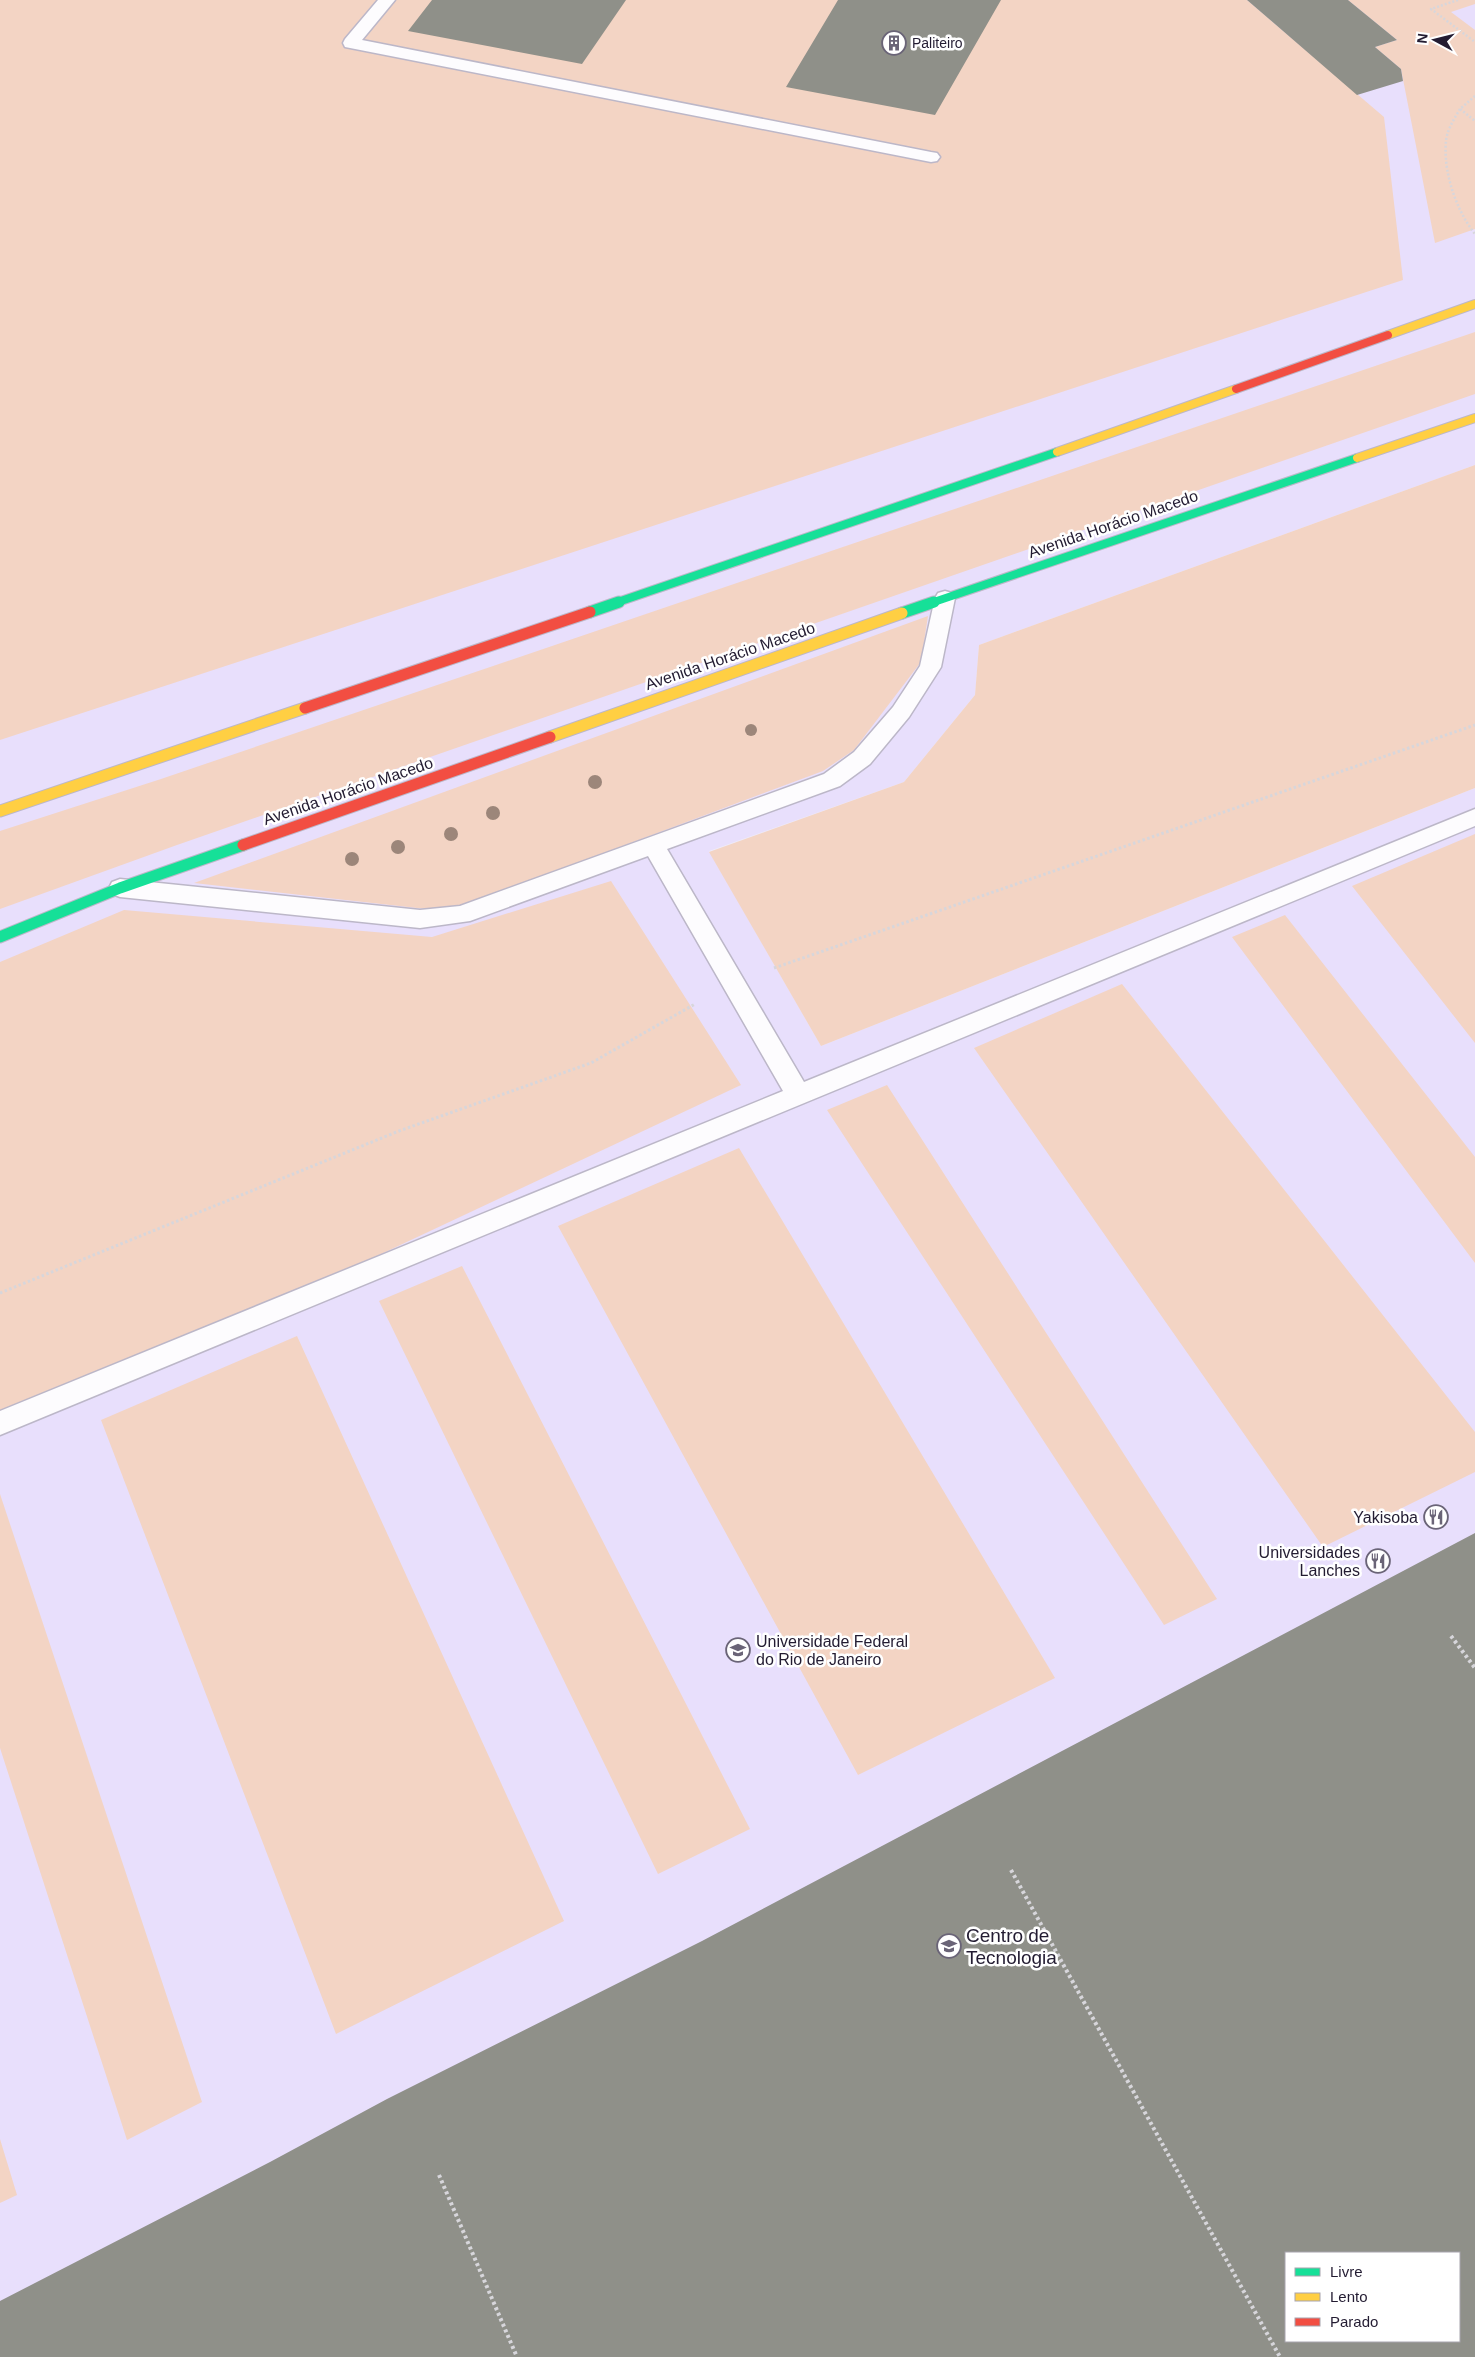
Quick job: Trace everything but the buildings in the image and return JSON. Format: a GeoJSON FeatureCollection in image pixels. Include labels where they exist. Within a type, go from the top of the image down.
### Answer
{"type":"FeatureCollection","features":[{"type":"Feature","properties":{"kind":"street"},"geometry":{"type":"LineString","coordinates":[[0,811],[930,497],[1475,304]]}},
{"type":"Feature","properties":{"kind":"street","name":"Avenida Horácio Macedo"},"geometry":{"type":"LineString","coordinates":[[0,937],[120,888],[945,598],[1475,418]]}},
{"type":"Feature","properties":{"kind":"lane"},"geometry":{"type":"LineString","coordinates":[[387,0],[351,43],[931,157]]}},
{"type":"Feature","properties":{"kind":"lane"},"geometry":{"type":"LineString","coordinates":[[120,888],[420,919],[462,915],[832,780],[862,758],[901,712],[930,667],[945,598]]}},
{"type":"Feature","properties":{"kind":"lane"},"geometry":{"type":"LineString","coordinates":[[0,1423],[1475,817]]}},
{"type":"Feature","properties":{"kind":"lane"},"geometry":{"type":"LineString","coordinates":[[653,845],[799,1096]]}},
{"type":"Feature","properties":{"kind":"path"},"geometry":{"type":"LineString","coordinates":[[1458,0],[1432,9],[1475,42]]}},
{"type":"Feature","properties":{"kind":"path"},"geometry":{"type":"LineString","coordinates":[[1475,96],[1460,109],[1449,128],[1446,143],[1451,181],[1463,218],[1475,234]]}},
{"type":"Feature","properties":{"kind":"path"},"geometry":{"type":"LineString","coordinates":[[1460,109],[1475,121]]}},
{"type":"Feature","properties":{"kind":"path"},"geometry":{"type":"LineString","coordinates":[[1451,1636],[1475,1668]]}},
{"type":"Feature","properties":{"kind":"path"},"geometry":{"type":"LineString","coordinates":[[1011,1870],[1280,2357]]}},
{"type":"Feature","properties":{"kind":"path"},"geometry":{"type":"LineString","coordinates":[[439,2175],[517,2357]]}},
{"type":"Feature","properties":{"kind":"shaded area","name":"Universidade Federal do Rio de Janeiro"},"geometry":{"type":"Polygon","coordinates":[[[0,0],[1475,0],[1475,465],[979,645],[975,695],[904,782],[709,851],[821,1046],[1475,788],[1475,2357],[0,2357],[0,0]]]}},
{"type":"Feature","properties":{"kind":"shaded area"},"geometry":{"type":"Polygon","coordinates":[[[0,0],[1247,0],[1384,117],[1403,280],[0,740],[0,0]]]}},
{"type":"Feature","properties":{"kind":"shaded area"},"geometry":{"type":"Polygon","coordinates":[[[1348,0],[1475,0],[1475,4],[1451,12],[1475,30],[1475,229],[1435,243],[1401,69],[1375,47],[1397,40],[1348,0]]]}},
{"type":"Feature","properties":{"kind":"shaded area"},"geometry":{"type":"Polygon","coordinates":[[[1475,332],[1475,394],[177,845],[0,909],[0,831],[161,779],[1475,332]]]}},
{"type":"Feature","properties":{"kind":"shaded area"},"geometry":{"type":"Polygon","coordinates":[[[1475,465],[1475,788],[821,1046],[709,852],[904,782],[975,695],[979,645],[1475,465]]]}},
{"type":"Feature","properties":{"kind":"shaded area"},"geometry":{"type":"Polygon","coordinates":[[[928,616],[921,662],[854,750],[823,771],[465,905],[426,909],[194,883],[928,616]]]}},
{"type":"Feature","properties":{"kind":"shaded area"},"geometry":{"type":"Polygon","coordinates":[[[1475,834],[1475,1043],[1352,886],[1475,834]]]}},
{"type":"Feature","properties":{"kind":"shaded area"},"geometry":{"type":"Polygon","coordinates":[[[611,881],[741,1085],[0,1433],[0,962],[124,910],[432,937],[611,881]]]}},
{"type":"Feature","properties":{"kind":"shaded area"},"geometry":{"type":"Polygon","coordinates":[[[1285,915],[1475,1157],[1475,1263],[1232,937],[1285,915]]]}},
{"type":"Feature","properties":{"kind":"shaded area"},"geometry":{"type":"Polygon","coordinates":[[[1122,984],[1475,1432],[1475,1472],[1323,1547],[974,1048],[1122,984]]]}},
{"type":"Feature","properties":{"kind":"shaded area"},"geometry":{"type":"Polygon","coordinates":[[[887,1085],[1217,1599],[1164,1625],[827,1110],[887,1085]]]}},
{"type":"Feature","properties":{"kind":"shaded area"},"geometry":{"type":"Polygon","coordinates":[[[739,1148],[1055,1678],[858,1775],[558,1226],[739,1148]]]}},
{"type":"Feature","properties":{"kind":"shaded area"},"geometry":{"type":"Polygon","coordinates":[[[462,1266],[750,1829],[658,1874],[379,1301],[462,1266]]]}},
{"type":"Feature","properties":{"kind":"shaded area"},"geometry":{"type":"Polygon","coordinates":[[[297,1336],[564,1921],[336,2034],[101,1420],[297,1336]]]}},
{"type":"Feature","properties":{"kind":"shaded area"},"geometry":{"type":"Polygon","coordinates":[[[0,1494],[202,2102],[127,2140],[0,1748],[0,1494]]]}},
{"type":"Feature","properties":{"kind":"shaded area"},"geometry":{"type":"Polygon","coordinates":[[[0,2139],[17,2195],[0,2203],[0,2139]]]}},
{"type":"Feature","properties":{"kind":"traffic: fast"},"geometry":{"type":"LineString","coordinates":[[590,612],[1057,452]]}},
{"type":"Feature","properties":{"kind":"traffic: fast"},"geometry":{"type":"LineString","coordinates":[[902,613],[1357,458]]}},
{"type":"Feature","properties":{"kind":"traffic: fast"},"geometry":{"type":"LineString","coordinates":[[0,937],[120,888],[243,845]]}},
{"type":"Feature","properties":{"kind":"traffic: slow"},"geometry":{"type":"LineString","coordinates":[[1388,335],[1475,304]]}},
{"type":"Feature","properties":{"kind":"traffic: slow"},"geometry":{"type":"LineString","coordinates":[[1057,452],[1236,389]]}},
{"type":"Feature","properties":{"kind":"traffic: slow"},"geometry":{"type":"LineString","coordinates":[[1357,458],[1475,418]]}},
{"type":"Feature","properties":{"kind":"traffic: slow"},"geometry":{"type":"LineString","coordinates":[[550,737],[902,613]]}},
{"type":"Feature","properties":{"kind":"traffic: slow"},"geometry":{"type":"LineString","coordinates":[[0,811],[305,708]]}},
{"type":"Feature","properties":{"kind":"traffic: jam"},"geometry":{"type":"LineString","coordinates":[[1236,389],[1388,335]]}},
{"type":"Feature","properties":{"kind":"traffic: jam"},"geometry":{"type":"LineString","coordinates":[[305,708],[590,612]]}},
{"type":"Feature","properties":{"kind":"traffic: jam"},"geometry":{"type":"LineString","coordinates":[[243,845],[550,737]]}},
{"type":"Feature","properties":{"kind":"place","name":"Paliteiro"},"geometry":{"type":"Point","coordinates":[894,43]}},
{"type":"Feature","properties":{"kind":"place","name":"Yakisoba"},"geometry":{"type":"Point","coordinates":[1436,1517]}},
{"type":"Feature","properties":{"kind":"place","name":"Universidades Lanches"},"geometry":{"type":"Point","coordinates":[1378,1561]}},
{"type":"Feature","properties":{"kind":"place","name":"Universidade Federal do Rio de Janeiro"},"geometry":{"type":"Point","coordinates":[738,1650]}},
{"type":"Feature","properties":{"kind":"place","name":"Centro de Tecnologia"},"geometry":{"type":"Point","coordinates":[949,1946]}}]}
